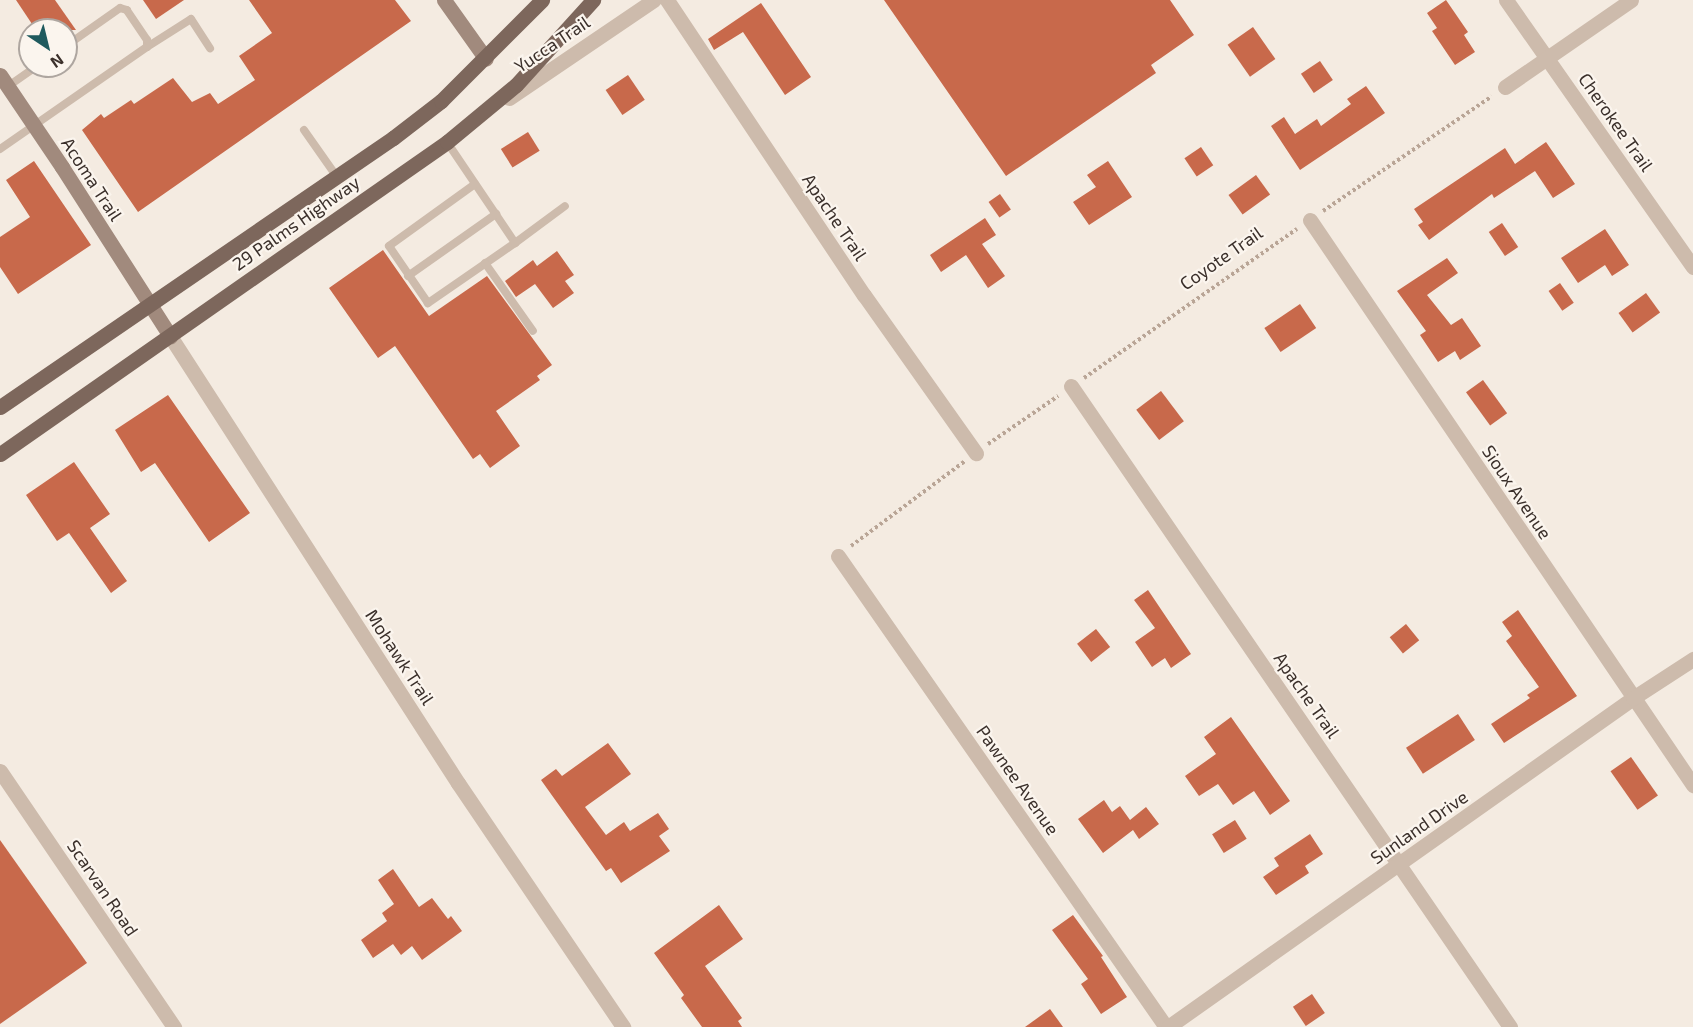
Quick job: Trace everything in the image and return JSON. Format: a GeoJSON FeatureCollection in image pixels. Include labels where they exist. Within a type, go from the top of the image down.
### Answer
{"type":"FeatureCollection","features":[{"type":"Feature","properties":{"kind":"main road","name":"29 Palms Highway"},"geometry":{"type":"LineString","coordinates":[[0,407],[337,177],[441,102],[542,0]]}},
{"type":"Feature","properties":{"kind":"main road","name":"29 Palms Highway"},"geometry":{"type":"LineString","coordinates":[[0,454],[447,142],[474,121],[537,64],[593,0]]}},
{"type":"Feature","properties":{"kind":"street"},"geometry":{"type":"LineString","coordinates":[[444,0],[486,59]]}},
{"type":"Feature","properties":{"kind":"street","name":"Yucca Trail"},"geometry":{"type":"LineString","coordinates":[[474,121],[654,0]]}},
{"type":"Feature","properties":{"kind":"street","name":"Apache Trail"},"geometry":{"type":"LineString","coordinates":[[667,0],[864,295],[976,453]]}},
{"type":"Feature","properties":{"kind":"street","name":"Cherokee Trail"},"geometry":{"type":"LineString","coordinates":[[1506,0],[1693,267]]}},
{"type":"Feature","properties":{"kind":"street"},"geometry":{"type":"LineString","coordinates":[[1505,87],[1631,0]]}},
{"type":"Feature","properties":{"kind":"street","name":"Acoma Trail"},"geometry":{"type":"LineString","coordinates":[[4,81],[149,304]]}},
{"type":"Feature","properties":{"kind":"street","name":"Sioux Avenue"},"geometry":{"type":"LineString","coordinates":[[1310,220],[1693,785]]}},
{"type":"Feature","properties":{"kind":"street","name":"Mohawk Trail"},"geometry":{"type":"LineString","coordinates":[[149,304],[458,783],[623,1027]]}},
{"type":"Feature","properties":{"kind":"street","name":"Apache Trail"},"geometry":{"type":"LineString","coordinates":[[1071,386],[1510,1027]]}},
{"type":"Feature","properties":{"kind":"street","name":"Pawnee Avenue"},"geometry":{"type":"LineString","coordinates":[[838,556],[1167,1027]]}},
{"type":"Feature","properties":{"kind":"street","name":"Sunland Drive"},"geometry":{"type":"LineString","coordinates":[[1167,1027],[1400,865],[1633,698],[1693,659]]}},
{"type":"Feature","properties":{"kind":"street","name":"Scarvan Road"},"geometry":{"type":"LineString","coordinates":[[0,771],[174,1027]]}},
{"type":"Feature","properties":{"kind":"lane"},"geometry":{"type":"LineString","coordinates":[[78,38],[120,8],[127,10],[147,40],[147,47]]}},
{"type":"Feature","properties":{"kind":"lane"},"geometry":{"type":"LineString","coordinates":[[0,149],[147,47],[190,20],[210,48]]}},
{"type":"Feature","properties":{"kind":"lane"},"geometry":{"type":"LineString","coordinates":[[4,81],[18,75]]}},
{"type":"Feature","properties":{"kind":"lane"},"geometry":{"type":"LineString","coordinates":[[304,130],[337,177]]}},
{"type":"Feature","properties":{"kind":"lane"},"geometry":{"type":"LineString","coordinates":[[447,142],[515,243]]}},
{"type":"Feature","properties":{"kind":"lane"},"geometry":{"type":"LineString","coordinates":[[475,184],[389,246],[428,303],[565,206]]}},
{"type":"Feature","properties":{"kind":"lane"},"geometry":{"type":"LineString","coordinates":[[408,276],[496,214]]}},
{"type":"Feature","properties":{"kind":"lane"},"geometry":{"type":"LineString","coordinates":[[485,263],[533,331]]}},
{"type":"Feature","properties":{"kind":"path","name":"Coyote Trail"},"geometry":{"type":"LineString","coordinates":[[838,556],[976,453],[1071,386],[1505,87]]}},
{"type":"Feature","properties":{"kind":"building"},"geometry":{"type":"Polygon","coordinates":[[[16,0],[55,0],[68,18],[28,18],[16,0]]]}},
{"type":"Feature","properties":{"kind":"building"},"geometry":{"type":"Polygon","coordinates":[[[143,0],[184,0],[156,19],[143,0]]]}},
{"type":"Feature","properties":{"kind":"building"},"geometry":{"type":"Polygon","coordinates":[[[249,0],[395,0],[411,21],[138,212],[82,130],[101,114],[104,118],[131,100],[134,104],[173,78],[192,102],[210,93],[218,104],[255,80],[239,56],[272,33],[249,0]]]}},
{"type":"Feature","properties":{"kind":"building"},"geometry":{"type":"Polygon","coordinates":[[[884,0],[1170,0],[1194,35],[1151,65],[1156,73],[1006,176],[884,0]]]}},
{"type":"Feature","properties":{"kind":"building"},"geometry":{"type":"Polygon","coordinates":[[[1446,0],[1468,32],[1464,35],[1475,52],[1455,65],[1432,31],[1437,28],[1427,13],[1446,0]]]}},
{"type":"Feature","properties":{"kind":"building"},"geometry":{"type":"Polygon","coordinates":[[[761,3],[811,77],[785,95],[743,32],[714,50],[708,39],[761,3]]]}},
{"type":"Feature","properties":{"kind":"building"},"geometry":{"type":"Polygon","coordinates":[[[1253,27],[1275,59],[1250,77],[1228,45],[1253,27]]]}},
{"type":"Feature","properties":{"kind":"building"},"geometry":{"type":"Polygon","coordinates":[[[1320,61],[1333,80],[1314,93],[1301,74],[1320,61]]]}},
{"type":"Feature","properties":{"kind":"building"},"geometry":{"type":"Polygon","coordinates":[[[628,75],[645,100],[622,115],[606,90],[628,75]]]}},
{"type":"Feature","properties":{"kind":"building"},"geometry":{"type":"Polygon","coordinates":[[[1366,86],[1385,113],[1300,170],[1271,126],[1284,117],[1295,134],[1317,119],[1321,126],[1351,104],[1347,99],[1366,86]]]}},
{"type":"Feature","properties":{"kind":"building"},"geometry":{"type":"Polygon","coordinates":[[[528,132],[540,151],[513,168],[501,149],[528,132]]]}},
{"type":"Feature","properties":{"kind":"building"},"geometry":{"type":"Polygon","coordinates":[[[1546,142],[1575,184],[1553,198],[1535,171],[1494,198],[1492,194],[1429,240],[1418,225],[1423,222],[1414,209],[1505,148],[1515,164],[1546,142]]]}},
{"type":"Feature","properties":{"kind":"building"},"geometry":{"type":"Polygon","coordinates":[[[1201,147],[1213,165],[1197,176],[1184,158],[1201,147]]]}},
{"type":"Feature","properties":{"kind":"building"},"geometry":{"type":"Polygon","coordinates":[[[34,161],[91,245],[18,294],[0,267],[0,237],[30,217],[6,180],[34,161]]]}},
{"type":"Feature","properties":{"kind":"building"},"geometry":{"type":"Polygon","coordinates":[[[1108,161],[1132,197],[1089,225],[1073,202],[1096,187],[1087,175],[1108,161]]]}},
{"type":"Feature","properties":{"kind":"building"},"geometry":{"type":"Polygon","coordinates":[[[1256,175],[1270,194],[1243,214],[1228,195],[1256,175]]]}},
{"type":"Feature","properties":{"kind":"building"},"geometry":{"type":"Polygon","coordinates":[[[1000,194],[1011,210],[999,218],[989,202],[1000,194]]]}},
{"type":"Feature","properties":{"kind":"building"},"geometry":{"type":"Polygon","coordinates":[[[985,218],[996,235],[982,244],[1005,276],[988,288],[966,255],[941,272],[930,255],[985,218]]]}},
{"type":"Feature","properties":{"kind":"building"},"geometry":{"type":"Polygon","coordinates":[[[1502,223],[1518,247],[1505,256],[1489,232],[1502,223]]]}},
{"type":"Feature","properties":{"kind":"building"},"geometry":{"type":"Polygon","coordinates":[[[1605,229],[1629,265],[1612,276],[1605,265],[1578,283],[1561,258],[1605,229]]]}},
{"type":"Feature","properties":{"kind":"building"},"geometry":{"type":"Polygon","coordinates":[[[383,250],[429,316],[487,276],[552,365],[537,376],[540,380],[496,411],[520,446],[490,468],[480,454],[473,459],[395,346],[378,358],[329,288],[383,250]]]}},
{"type":"Feature","properties":{"kind":"building"},"geometry":{"type":"Polygon","coordinates":[[[557,251],[574,275],[565,281],[574,293],[553,308],[535,284],[516,297],[505,281],[533,260],[537,266],[557,251]]]}},
{"type":"Feature","properties":{"kind":"building"},"geometry":{"type":"Polygon","coordinates":[[[1447,258],[1458,273],[1427,295],[1451,325],[1462,318],[1481,346],[1460,360],[1455,351],[1438,362],[1420,335],[1426,331],[1397,291],[1447,258]]]}},
{"type":"Feature","properties":{"kind":"building"},"geometry":{"type":"Polygon","coordinates":[[[1560,283],[1574,303],[1562,311],[1549,291],[1560,283]]]}},
{"type":"Feature","properties":{"kind":"building"},"geometry":{"type":"Polygon","coordinates":[[[1646,293],[1660,312],[1633,332],[1618,313],[1646,293]]]}},
{"type":"Feature","properties":{"kind":"building"},"geometry":{"type":"Polygon","coordinates":[[[1300,304],[1316,328],[1281,352],[1264,328],[1300,304]]]}},
{"type":"Feature","properties":{"kind":"building"},"geometry":{"type":"Polygon","coordinates":[[[1483,380],[1507,413],[1490,426],[1466,392],[1483,380]]]}},
{"type":"Feature","properties":{"kind":"building"},"geometry":{"type":"Polygon","coordinates":[[[1161,391],[1184,421],[1159,440],[1136,410],[1161,391]]]}},
{"type":"Feature","properties":{"kind":"building"},"geometry":{"type":"Polygon","coordinates":[[[168,395],[250,513],[209,542],[155,463],[141,472],[115,430],[168,395]]]}},
{"type":"Feature","properties":{"kind":"building"},"geometry":{"type":"Polygon","coordinates":[[[74,462],[110,514],[90,528],[127,581],[111,593],[69,533],[57,541],[26,495],[74,462]]]}},
{"type":"Feature","properties":{"kind":"building"},"geometry":{"type":"Polygon","coordinates":[[[1148,590],[1191,654],[1171,668],[1165,658],[1152,667],[1135,642],[1155,628],[1134,600],[1148,590]]]}},
{"type":"Feature","properties":{"kind":"building"},"geometry":{"type":"Polygon","coordinates":[[[1518,610],[1577,696],[1504,743],[1491,724],[1530,698],[1527,695],[1539,687],[1506,641],[1512,636],[1502,622],[1518,610]]]}},
{"type":"Feature","properties":{"kind":"building"},"geometry":{"type":"Polygon","coordinates":[[[1406,624],[1419,640],[1403,654],[1390,637],[1406,624]]]}},
{"type":"Feature","properties":{"kind":"building"},"geometry":{"type":"Polygon","coordinates":[[[1096,629],[1110,647],[1091,662],[1077,644],[1096,629]]]}},
{"type":"Feature","properties":{"kind":"building"},"geometry":{"type":"Polygon","coordinates":[[[1458,714],[1475,740],[1423,774],[1406,748],[1458,714]]]}},
{"type":"Feature","properties":{"kind":"building"},"geometry":{"type":"Polygon","coordinates":[[[1231,717],[1290,801],[1270,815],[1254,791],[1233,805],[1218,784],[1199,796],[1185,776],[1216,754],[1204,737],[1231,717]]]}},
{"type":"Feature","properties":{"kind":"building"},"geometry":{"type":"Polygon","coordinates":[[[608,743],[631,774],[585,807],[606,835],[624,822],[630,831],[658,813],[669,829],[659,836],[670,851],[621,883],[611,868],[606,871],[541,780],[556,769],[562,776],[608,743]]]}},
{"type":"Feature","properties":{"kind":"building"},"geometry":{"type":"Polygon","coordinates":[[[1631,757],[1658,796],[1637,810],[1611,771],[1631,757]]]}},
{"type":"Feature","properties":{"kind":"building"},"geometry":{"type":"Polygon","coordinates":[[[1104,800],[1112,812],[1120,806],[1130,820],[1146,807],[1159,824],[1139,839],[1133,830],[1103,853],[1078,819],[1104,800]]]}},
{"type":"Feature","properties":{"kind":"building"},"geometry":{"type":"Polygon","coordinates":[[[1235,820],[1247,839],[1224,853],[1212,834],[1235,820]]]}},
{"type":"Feature","properties":{"kind":"building"},"geometry":{"type":"Polygon","coordinates":[[[1310,834],[1323,854],[1305,866],[1309,873],[1276,895],[1263,877],[1279,866],[1274,858],[1310,834]]]}},
{"type":"Feature","properties":{"kind":"building"},"geometry":{"type":"Polygon","coordinates":[[[0,840],[87,963],[0,1024],[0,840]]]}},
{"type":"Feature","properties":{"kind":"building"},"geometry":{"type":"Polygon","coordinates":[[[393,869],[419,907],[432,898],[448,919],[451,916],[462,931],[422,960],[412,946],[401,955],[393,944],[373,958],[361,940],[387,921],[382,913],[394,904],[378,880],[393,869]]]}},
{"type":"Feature","properties":{"kind":"building"},"geometry":{"type":"Polygon","coordinates":[[[719,905],[743,939],[705,966],[742,1018],[738,1021],[742,1027],[702,1027],[681,998],[684,995],[654,953],[719,905]]]}},
{"type":"Feature","properties":{"kind":"building"},"geometry":{"type":"Polygon","coordinates":[[[1073,915],[1103,956],[1101,957],[1127,997],[1101,1014],[1081,984],[1088,979],[1052,930],[1073,915]]]}},
{"type":"Feature","properties":{"kind":"building"},"geometry":{"type":"Polygon","coordinates":[[[1312,994],[1325,1013],[1306,1026],[1293,1007],[1312,994]]]}},
{"type":"Feature","properties":{"kind":"building"},"geometry":{"type":"Polygon","coordinates":[[[1050,1009],[1063,1027],[1025,1027],[1050,1009]]]}}]}
